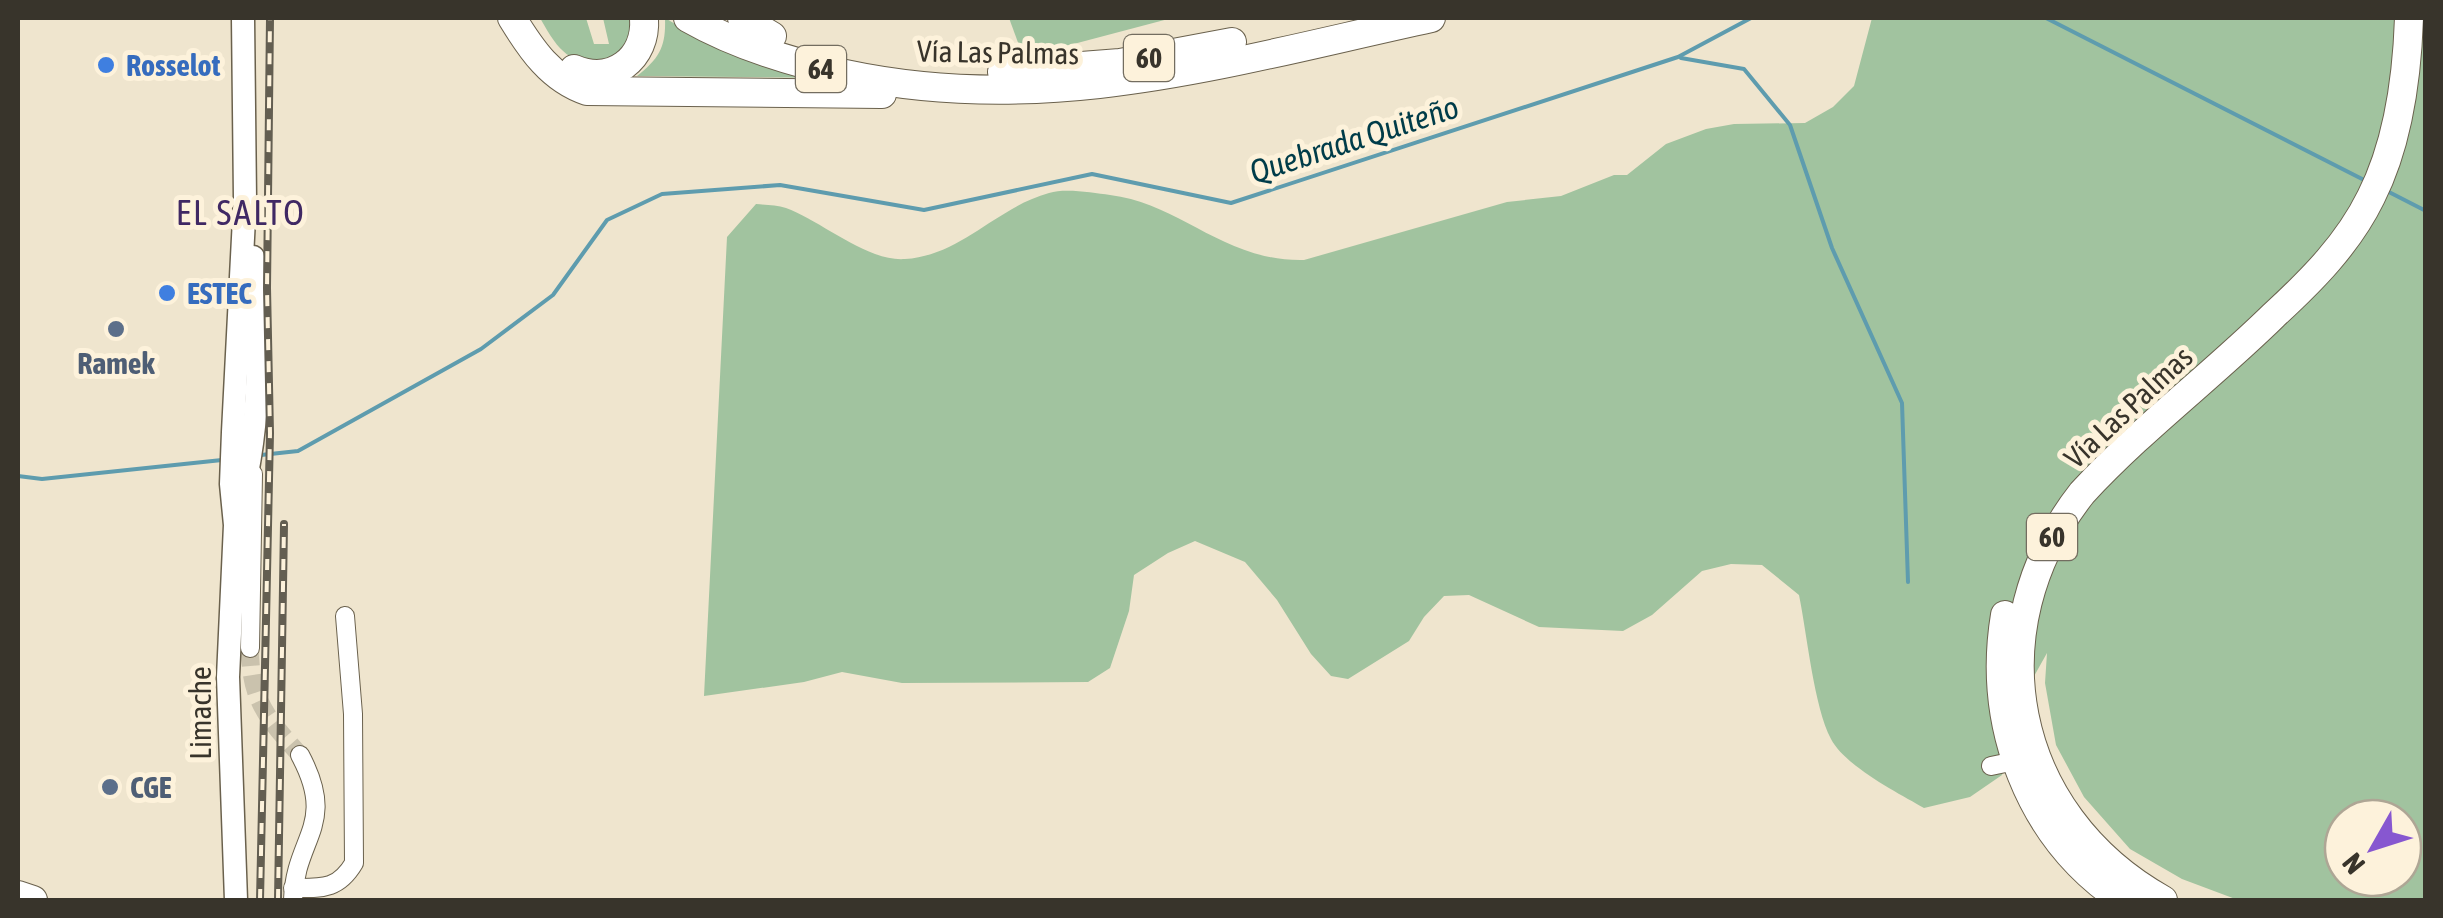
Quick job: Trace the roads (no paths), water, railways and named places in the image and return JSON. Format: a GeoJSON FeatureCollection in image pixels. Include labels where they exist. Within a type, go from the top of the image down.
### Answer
{"type":"FeatureCollection","features":[{"type":"Feature","properties":{"kind":"highway"},"geometry":{"type":"LineString","coordinates":[[512,18],[558,77],[598,93],[963,90]]}},
{"type":"Feature","properties":{"kind":"highway"},"geometry":{"type":"LineString","coordinates":[[529,18],[560,60],[592,76],[618,70],[632,59],[642,42],[644,18]]}},
{"type":"Feature","properties":{"kind":"highway","name":"Vía Las Palmas"},"geometry":{"type":"LineString","coordinates":[[688,18],[738,43],[801,64],[867,78],[963,90],[1040,91],[1132,81],[1431,18]]}},
{"type":"Feature","properties":{"kind":"highway","name":"Vía Las Palmas"},"geometry":{"type":"LineString","coordinates":[[726,18],[836,54],[978,72],[1120,64],[1351,18]]}},
{"type":"Feature","properties":{"kind":"highway"},"geometry":{"type":"LineString","coordinates":[[742,18],[772,36]]}},
{"type":"Feature","properties":{"kind":"highway","name":"Vía Las Palmas"},"geometry":{"type":"LineString","coordinates":[[2122,900],[2079,865],[2003,763],[2000,665],[2005,616],[2028,547],[2068,487],[2281,286],[2328,232],[2354,190],[2370,150],[2383,99],[2394,18]]}},
{"type":"Feature","properties":{"kind":"highway","name":"Vía Las Palmas"},"geometry":{"type":"LineString","coordinates":[[2163,900],[2124,875],[2088,842],[2059,804],[2042,772],[2030,738],[2021,690],[2020,642],[2028,596],[2055,531],[2082,493],[2314,278],[2348,236],[2371,197],[2390,146],[2410,18]]}},
{"type":"Feature","properties":{"kind":"highway"},"geometry":{"type":"LineString","coordinates":[[18,894],[33,900]]}},
{"type":"Feature","properties":{"kind":"main road","name":"Limache"},"geometry":{"type":"LineString","coordinates":[[236,900],[228,715],[235,525],[246,473],[239,428],[257,355],[255,281],[245,199],[243,18]]}},
{"type":"Feature","properties":{"kind":"street","name":"Limache"},"geometry":{"type":"LineString","coordinates":[[246,473],[250,648]]}},
{"type":"Feature","properties":{"kind":"street"},"geometry":{"type":"LineString","coordinates":[[300,755],[318,807],[293,894],[327,888],[346,876],[354,863],[353,714],[345,616]]}},
{"type":"Feature","properties":{"kind":"waterway","name":"Quebrada Quiteño"},"geometry":{"type":"LineString","coordinates":[[261,455],[298,451],[481,349],[553,295],[607,220],[662,194],[780,185],[924,210],[1092,174],[1231,203],[1678,57],[1751,18]]}},
{"type":"Feature","properties":{"kind":"waterway"},"geometry":{"type":"LineString","coordinates":[[2046,18],[2368,182]]}},
{"type":"Feature","properties":{"kind":"waterway"},"geometry":{"type":"LineString","coordinates":[[1681,58],[1744,69],[1790,125],[1832,248],[1902,403],[1908,582]]}},
{"type":"Feature","properties":{"kind":"waterway"},"geometry":{"type":"LineString","coordinates":[[2385,190],[2426,211]]}},
{"type":"Feature","properties":{"kind":"waterway"},"geometry":{"type":"LineString","coordinates":[[18,476],[42,479],[222,460]]}},
{"type":"Feature","properties":{"kind":"tunnel"},"geometry":{"type":"LineString","coordinates":[[250,648],[257,695],[278,730],[300,755]]}},
{"type":"Feature","properties":{"kind":"railway"},"geometry":{"type":"LineString","coordinates":[[260,900],[270,433],[270,18]]}},
{"type":"Feature","properties":{"kind":"railway"},"geometry":{"type":"LineString","coordinates":[[278,900],[284,524]]}},
{"type":"Feature","properties":{"kind":"place","name":"Rosselot"},"geometry":{"type":"Point","coordinates":[106,65]}},
{"type":"Feature","properties":{"kind":"place","name":"ESTEC"},"geometry":{"type":"Point","coordinates":[167,293]}},
{"type":"Feature","properties":{"kind":"place","name":"Ramek"},"geometry":{"type":"Point","coordinates":[116,329]}},
{"type":"Feature","properties":{"kind":"place","name":"CGE"},"geometry":{"type":"Point","coordinates":[110,787]}},
{"type":"Feature","properties":{"kind":"district","name":"EL SALTO"},"geometry":{"type":"Point","coordinates":[241,212]}}]}
